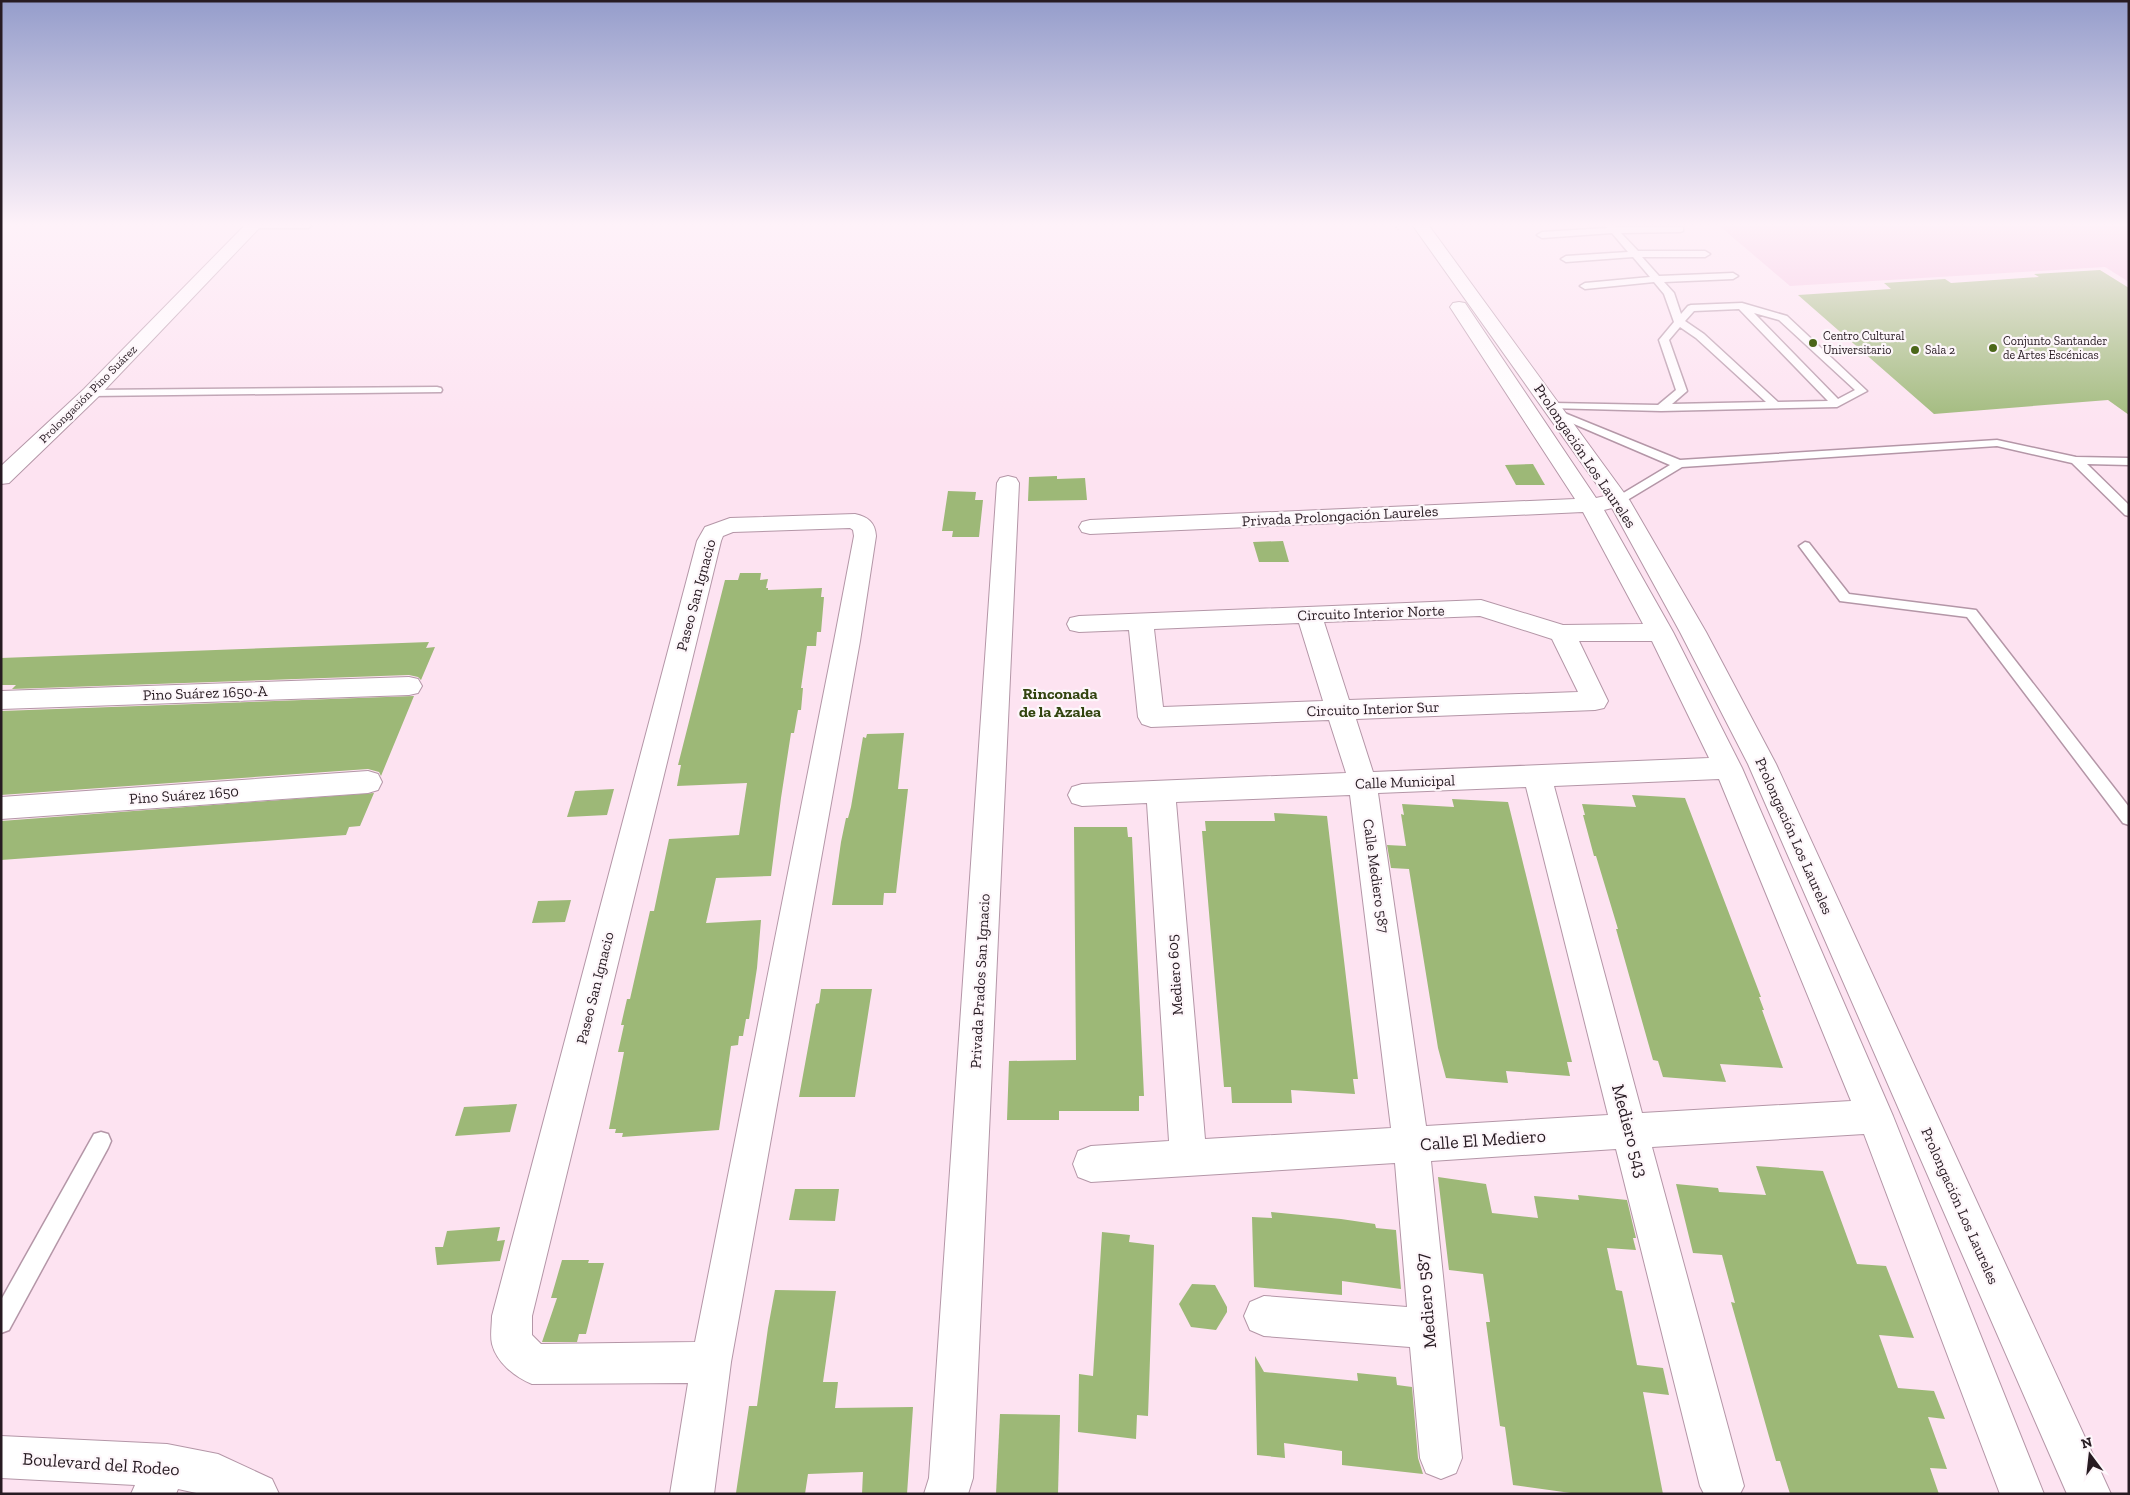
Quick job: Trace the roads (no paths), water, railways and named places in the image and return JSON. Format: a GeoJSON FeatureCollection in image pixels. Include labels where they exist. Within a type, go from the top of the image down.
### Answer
{"type":"FeatureCollection","features":[{"type":"Feature","properties":{"kind":"street","name":"Prolongación Pino Suárez"},"geometry":{"type":"LineString","coordinates":[[1,478],[91,393],[188,293]]}},
{"type":"Feature","properties":{"kind":"street","name":"Prolongación Los Laureles"},"geometry":{"type":"LineString","coordinates":[[1460,293],[1693,632],[1762,764],[2089,1494]]}},
{"type":"Feature","properties":{"kind":"street","name":"Prolongación Los Laureles"},"geometry":{"type":"LineString","coordinates":[[1462,293],[1555,409],[1604,503],[1660,632],[1728,768],[1875,1116],[2022,1494]]}},
{"type":"Feature","properties":{"kind":"street","name":"Privada Prados San Ignacio"},"geometry":{"type":"LineString","coordinates":[[950,1489],[1008,483]]}},
{"type":"Feature","properties":{"kind":"street","name":"Privada Prolongación Laureles"},"geometry":{"type":"LineString","coordinates":[[1090,528],[1604,503]]}},
{"type":"Feature","properties":{"kind":"street","name":"Paseo San Ignacio"},"geometry":{"type":"LineString","coordinates":[[692,1494],[711,1362],[847,642],[865,536],[864,527],[855,521],[730,524],[713,532],[709,541],[512,1316],[512,1343],[532,1364],[711,1362]]}},
{"type":"Feature","properties":{"kind":"street","name":"Circuito Interior Norte"},"geometry":{"type":"LineString","coordinates":[[1079,624],[1481,608],[1562,633],[1660,632]]}},
{"type":"Feature","properties":{"kind":"street","name":"Calle Mediero 587"},"geometry":{"type":"LineString","coordinates":[[1309,615],[1363,784],[1411,1144]]}},
{"type":"Feature","properties":{"kind":"street","name":"Circuito Interior Sur"},"geometry":{"type":"LineString","coordinates":[[1140,622],[1151,717],[1594,701],[1562,633]]}},
{"type":"Feature","properties":{"kind":"street","name":"Pino Suárez 1650-A"},"geometry":{"type":"LineString","coordinates":[[1,700],[409,686]]}},
{"type":"Feature","properties":{"kind":"street","name":"Calle Municipal"},"geometry":{"type":"LineString","coordinates":[[1082,795],[1728,768]]}},
{"type":"Feature","properties":{"kind":"street","name":"Mediero 543"},"geometry":{"type":"LineString","coordinates":[[1538,776],[1722,1486]]}},
{"type":"Feature","properties":{"kind":"street","name":"Pino Suárez 1650"},"geometry":{"type":"LineString","coordinates":[[1,808],[368,782]]}},
{"type":"Feature","properties":{"kind":"street","name":"Mediero 605"},"geometry":{"type":"LineString","coordinates":[[1161,792],[1188,1158]]}},
{"type":"Feature","properties":{"kind":"street","name":"Calle El Mediero"},"geometry":{"type":"LineString","coordinates":[[1091,1164],[1875,1116]]}},
{"type":"Feature","properties":{"kind":"street","name":"Mediero 587"},"geometry":{"type":"LineString","coordinates":[[1411,1144],[1441,1458]]}},
{"type":"Feature","properties":{"kind":"street"},"geometry":{"type":"LineString","coordinates":[[1264,1316],[1428,1328]]}},
{"type":"Feature","properties":{"kind":"street","name":"Boulevard del Rodeo"},"geometry":{"type":"LineString","coordinates":[[1,1457],[160,1479],[218,1476],[257,1494]]}},
{"type":"Feature","properties":{"kind":"lane"},"geometry":{"type":"LineString","coordinates":[[1669,293],[1679,322],[1700,336],[1775,405]]}},
{"type":"Feature","properties":{"kind":"lane"},"geometry":{"type":"LineString","coordinates":[[1555,409],[1661,408],[1837,404],[1862,391],[1783,318],[1742,306],[1691,308],[1664,340],[1682,391],[1661,408]]}},
{"type":"Feature","properties":{"kind":"lane"},"geometry":{"type":"LineString","coordinates":[[1742,306],[1837,404]]}},
{"type":"Feature","properties":{"kind":"lane"},"geometry":{"type":"LineString","coordinates":[[91,393],[436,390]]}},
{"type":"Feature","properties":{"kind":"lane"},"geometry":{"type":"LineString","coordinates":[[1555,409],[1679,464]]}},
{"type":"Feature","properties":{"kind":"lane"},"geometry":{"type":"LineString","coordinates":[[1604,503],[1679,464],[1997,443],[2076,460],[2129,462]]}},
{"type":"Feature","properties":{"kind":"lane"},"geometry":{"type":"LineString","coordinates":[[2076,460],[2129,512]]}},
{"type":"Feature","properties":{"kind":"lane"},"geometry":{"type":"LineString","coordinates":[[1806,546],[1845,598],[1971,613],[2129,819]]}},
{"type":"Feature","properties":{"kind":"lane"},"geometry":{"type":"LineString","coordinates":[[1,1322],[101,1141]]}},
{"type":"Feature","properties":{"kind":"place","name":"Centro Cultural Universitario"},"geometry":{"type":"Point","coordinates":[1813,343]}},
{"type":"Feature","properties":{"kind":"place","name":"Conjunto Santander de Artes Escénicas"},"geometry":{"type":"Point","coordinates":[1993,348]}},
{"type":"Feature","properties":{"kind":"place","name":"Sala 2"},"geometry":{"type":"Point","coordinates":[1915,350]}},
{"type":"Feature","properties":{"kind":"district","name":"Rinconada de la Azalea"},"geometry":{"type":"Point","coordinates":[1060,702]}}]}
